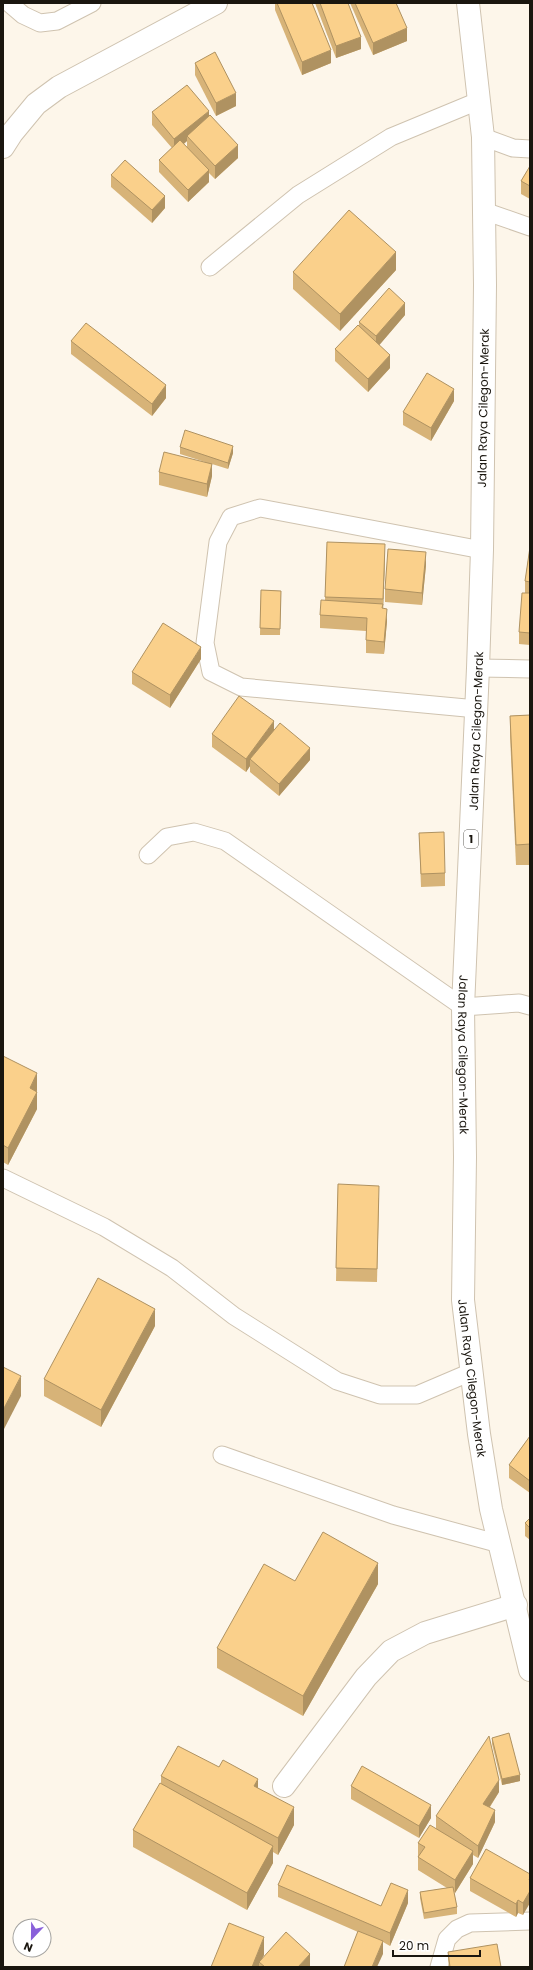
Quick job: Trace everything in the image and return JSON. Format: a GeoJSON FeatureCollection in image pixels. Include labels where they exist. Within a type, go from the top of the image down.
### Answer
{"type":"FeatureCollection","features":[{"type":"Feature","properties":{"kind":"main road"},"geometry":{"type":"LineString","coordinates":[[3,147],[12,133],[36,104],[59,87],[216,3]]}},
{"type":"Feature","properties":{"kind":"main road","name":"Jalan Raya Cilegon-Merak"},"geometry":{"type":"LineString","coordinates":[[468,3],[483,137],[484,211],[482,550],[477,709],[463,1006],[465,1156],[463,1300],[471,1372],[489,1494],[530,1670]]}},
{"type":"Feature","properties":{"kind":"main road"},"geometry":{"type":"LineString","coordinates":[[284,1786],[366,1677],[391,1652],[425,1632],[516,1605]]}},
{"type":"Feature","properties":{"kind":"lane"},"geometry":{"type":"LineString","coordinates":[[9,3],[23,15],[40,23],[58,21],[92,3]]}},
{"type":"Feature","properties":{"kind":"lane"},"geometry":{"type":"LineString","coordinates":[[210,267],[298,195],[391,137],[478,101]]}},
{"type":"Feature","properties":{"kind":"lane"},"geometry":{"type":"LineString","coordinates":[[483,137],[513,148],[530,149]]}},
{"type":"Feature","properties":{"kind":"lane"},"geometry":{"type":"LineString","coordinates":[[484,211],[530,227]]}},
{"type":"Feature","properties":{"kind":"lane"},"geometry":{"type":"LineString","coordinates":[[477,709],[241,687],[212,672],[205,643],[218,542],[231,517],[260,508],[482,550]]}},
{"type":"Feature","properties":{"kind":"lane"},"geometry":{"type":"LineString","coordinates":[[478,668],[530,669]]}},
{"type":"Feature","properties":{"kind":"lane"},"geometry":{"type":"LineString","coordinates":[[148,855],[167,837],[194,832],[225,841],[463,1006],[519,1003],[530,1006]]}},
{"type":"Feature","properties":{"kind":"lane"},"geometry":{"type":"LineString","coordinates":[[3,1178],[104,1227],[172,1268],[234,1316],[337,1381],[380,1395],[417,1395],[471,1372]]}},
{"type":"Feature","properties":{"kind":"lane"},"geometry":{"type":"LineString","coordinates":[[222,1455],[392,1515],[500,1544]]}},
{"type":"Feature","properties":{"kind":"lane"},"geometry":{"type":"LineString","coordinates":[[439,1967],[447,1939],[457,1929],[470,1923],[530,1921]]}},
{"type":"Feature","properties":{"kind":"building"},"geometry":{"type":"Polygon","coordinates":[[[277,3],[312,3],[331,50],[302,62],[277,3]]]}},
{"type":"Feature","properties":{"kind":"building"},"geometry":{"type":"Polygon","coordinates":[[[320,3],[348,3],[361,37],[336,46],[320,3]]]}},
{"type":"Feature","properties":{"kind":"building"},"geometry":{"type":"Polygon","coordinates":[[[355,3],[396,3],[407,28],[373,43],[355,3]]]}},
{"type":"Feature","properties":{"kind":"building"},"geometry":{"type":"Polygon","coordinates":[[[215,52],[236,93],[216,103],[195,63],[215,52]]]}},
{"type":"Feature","properties":{"kind":"building"},"geometry":{"type":"Polygon","coordinates":[[[187,85],[209,111],[174,139],[152,112],[187,85]]]}},
{"type":"Feature","properties":{"kind":"building"},"geometry":{"type":"Polygon","coordinates":[[[210,115],[238,145],[215,166],[187,136],[210,115]]]}},
{"type":"Feature","properties":{"kind":"building"},"geometry":{"type":"Polygon","coordinates":[[[180,140],[209,170],[188,190],[159,160],[180,140]]]}},
{"type":"Feature","properties":{"kind":"building"},"geometry":{"type":"Polygon","coordinates":[[[125,160],[165,196],[152,210],[111,175],[125,160]]]}},
{"type":"Feature","properties":{"kind":"building"},"geometry":{"type":"Polygon","coordinates":[[[530,166],[530,186],[521,181],[530,166]]]}},
{"type":"Feature","properties":{"kind":"building"},"geometry":{"type":"Polygon","coordinates":[[[349,210],[396,252],[340,314],[293,272],[349,210]]]}},
{"type":"Feature","properties":{"kind":"building"},"geometry":{"type":"Polygon","coordinates":[[[389,288],[405,303],[376,336],[359,322],[389,288]]]}},
{"type":"Feature","properties":{"kind":"building"},"geometry":{"type":"Polygon","coordinates":[[[86,323],[166,385],[152,404],[71,341],[86,323]]]}},
{"type":"Feature","properties":{"kind":"building"},"geometry":{"type":"Polygon","coordinates":[[[358,325],[390,355],[368,379],[335,349],[358,325]]]}},
{"type":"Feature","properties":{"kind":"building"},"geometry":{"type":"Polygon","coordinates":[[[427,373],[454,389],[431,428],[403,412],[427,373]]]}},
{"type":"Feature","properties":{"kind":"building"},"geometry":{"type":"Polygon","coordinates":[[[185,430],[233,446],[228,463],[180,447],[185,430]]]}},
{"type":"Feature","properties":{"kind":"building"},"geometry":{"type":"Polygon","coordinates":[[[164,452],[212,464],[207,484],[159,472],[164,452]]]}},
{"type":"Feature","properties":{"kind":"building"},"geometry":{"type":"Polygon","coordinates":[[[327,542],[385,544],[383,599],[325,597],[327,542]]]}},
{"type":"Feature","properties":{"kind":"building"},"geometry":{"type":"Polygon","coordinates":[[[530,547],[530,582],[525,581],[530,547]]]}},
{"type":"Feature","properties":{"kind":"building"},"geometry":{"type":"Polygon","coordinates":[[[388,549],[426,552],[422,593],[385,589],[388,549]]]}},
{"type":"Feature","properties":{"kind":"building"},"geometry":{"type":"Polygon","coordinates":[[[261,590],[281,591],[280,629],[260,628],[261,590]]]}},
{"type":"Feature","properties":{"kind":"building"},"geometry":{"type":"Polygon","coordinates":[[[522,593],[530,593],[530,633],[519,632],[522,593]]]}},
{"type":"Feature","properties":{"kind":"building"},"geometry":{"type":"Polygon","coordinates":[[[321,600],[383,604],[382,608],[387,609],[384,642],[366,640],[367,618],[320,615],[321,600]]]}},
{"type":"Feature","properties":{"kind":"building"},"geometry":{"type":"Polygon","coordinates":[[[163,623],[201,647],[170,695],[132,672],[163,623]]]}},
{"type":"Feature","properties":{"kind":"building"},"geometry":{"type":"Polygon","coordinates":[[[239,696],[274,721],[246,759],[212,734],[239,696]]]}},
{"type":"Feature","properties":{"kind":"building"},"geometry":{"type":"Polygon","coordinates":[[[530,715],[530,844],[516,845],[510,716],[530,715]]]}},
{"type":"Feature","properties":{"kind":"building"},"geometry":{"type":"Polygon","coordinates":[[[280,723],[310,748],[279,784],[250,759],[280,723]]]}},
{"type":"Feature","properties":{"kind":"building"},"geometry":{"type":"Polygon","coordinates":[[[444,832],[445,873],[421,874],[419,833],[444,832]]]}},
{"type":"Feature","properties":{"kind":"building"},"geometry":{"type":"Polygon","coordinates":[[[3,1056],[37,1073],[30,1088],[37,1092],[8,1148],[3,1145],[3,1056]]]}},
{"type":"Feature","properties":{"kind":"building"},"geometry":{"type":"Polygon","coordinates":[[[338,1184],[379,1186],[377,1269],[336,1268],[338,1184]]]}},
{"type":"Feature","properties":{"kind":"building"},"geometry":{"type":"Polygon","coordinates":[[[98,1278],[155,1309],[101,1410],[44,1379],[98,1278]]]}},
{"type":"Feature","properties":{"kind":"building"},"geometry":{"type":"Polygon","coordinates":[[[3,1367],[21,1376],[3,1410],[3,1367]]]}},
{"type":"Feature","properties":{"kind":"building"},"geometry":{"type":"Polygon","coordinates":[[[530,1436],[530,1481],[509,1465],[530,1436]]]}},
{"type":"Feature","properties":{"kind":"building"},"geometry":{"type":"Polygon","coordinates":[[[530,1518],[530,1528],[525,1523],[530,1518]]]}},
{"type":"Feature","properties":{"kind":"building"},"geometry":{"type":"Polygon","coordinates":[[[323,1532],[378,1563],[303,1696],[217,1648],[264,1564],[295,1581],[323,1532]]]}},
{"type":"Feature","properties":{"kind":"building"},"geometry":{"type":"Polygon","coordinates":[[[509,1733],[520,1775],[502,1779],[492,1738],[509,1733]]]}},
{"type":"Feature","properties":{"kind":"building"},"geometry":{"type":"Polygon","coordinates":[[[489,1736],[499,1780],[483,1804],[495,1810],[478,1846],[436,1816],[489,1736]]]}},
{"type":"Feature","properties":{"kind":"building"},"geometry":{"type":"Polygon","coordinates":[[[178,1746],[219,1767],[223,1760],[258,1779],[254,1786],[294,1807],[278,1838],[161,1776],[178,1746]]]}},
{"type":"Feature","properties":{"kind":"building"},"geometry":{"type":"Polygon","coordinates":[[[362,1766],[431,1805],[419,1826],[351,1786],[362,1766]]]}},
{"type":"Feature","properties":{"kind":"building"},"geometry":{"type":"Polygon","coordinates":[[[160,1783],[273,1846],[247,1893],[133,1830],[160,1783]]]}},
{"type":"Feature","properties":{"kind":"building"},"geometry":{"type":"Polygon","coordinates":[[[430,1825],[473,1851],[455,1880],[418,1857],[425,1847],[418,1843],[430,1825]]]}},
{"type":"Feature","properties":{"kind":"building"},"geometry":{"type":"Polygon","coordinates":[[[486,1849],[530,1874],[530,1891],[523,1903],[518,1900],[516,1904],[470,1878],[486,1849]]]}},
{"type":"Feature","properties":{"kind":"building"},"geometry":{"type":"Polygon","coordinates":[[[287,1865],[381,1906],[391,1883],[408,1890],[390,1933],[278,1885],[287,1865]]]}},
{"type":"Feature","properties":{"kind":"building"},"geometry":{"type":"Polygon","coordinates":[[[453,1887],[457,1907],[424,1913],[420,1892],[453,1887]]]}},
{"type":"Feature","properties":{"kind":"building"},"geometry":{"type":"Polygon","coordinates":[[[229,1923],[264,1937],[252,1967],[211,1967],[229,1923]]]}},
{"type":"Feature","properties":{"kind":"building"},"geometry":{"type":"Polygon","coordinates":[[[358,1931],[383,1941],[372,1967],[344,1967],[358,1931]]]}},
{"type":"Feature","properties":{"kind":"building"},"geometry":{"type":"Polygon","coordinates":[[[286,1932],[310,1954],[298,1967],[265,1967],[259,1962],[286,1932]]]}},
{"type":"Feature","properties":{"kind":"building"},"geometry":{"type":"Polygon","coordinates":[[[497,1944],[501,1967],[450,1967],[448,1952],[497,1944]]]}}]}
